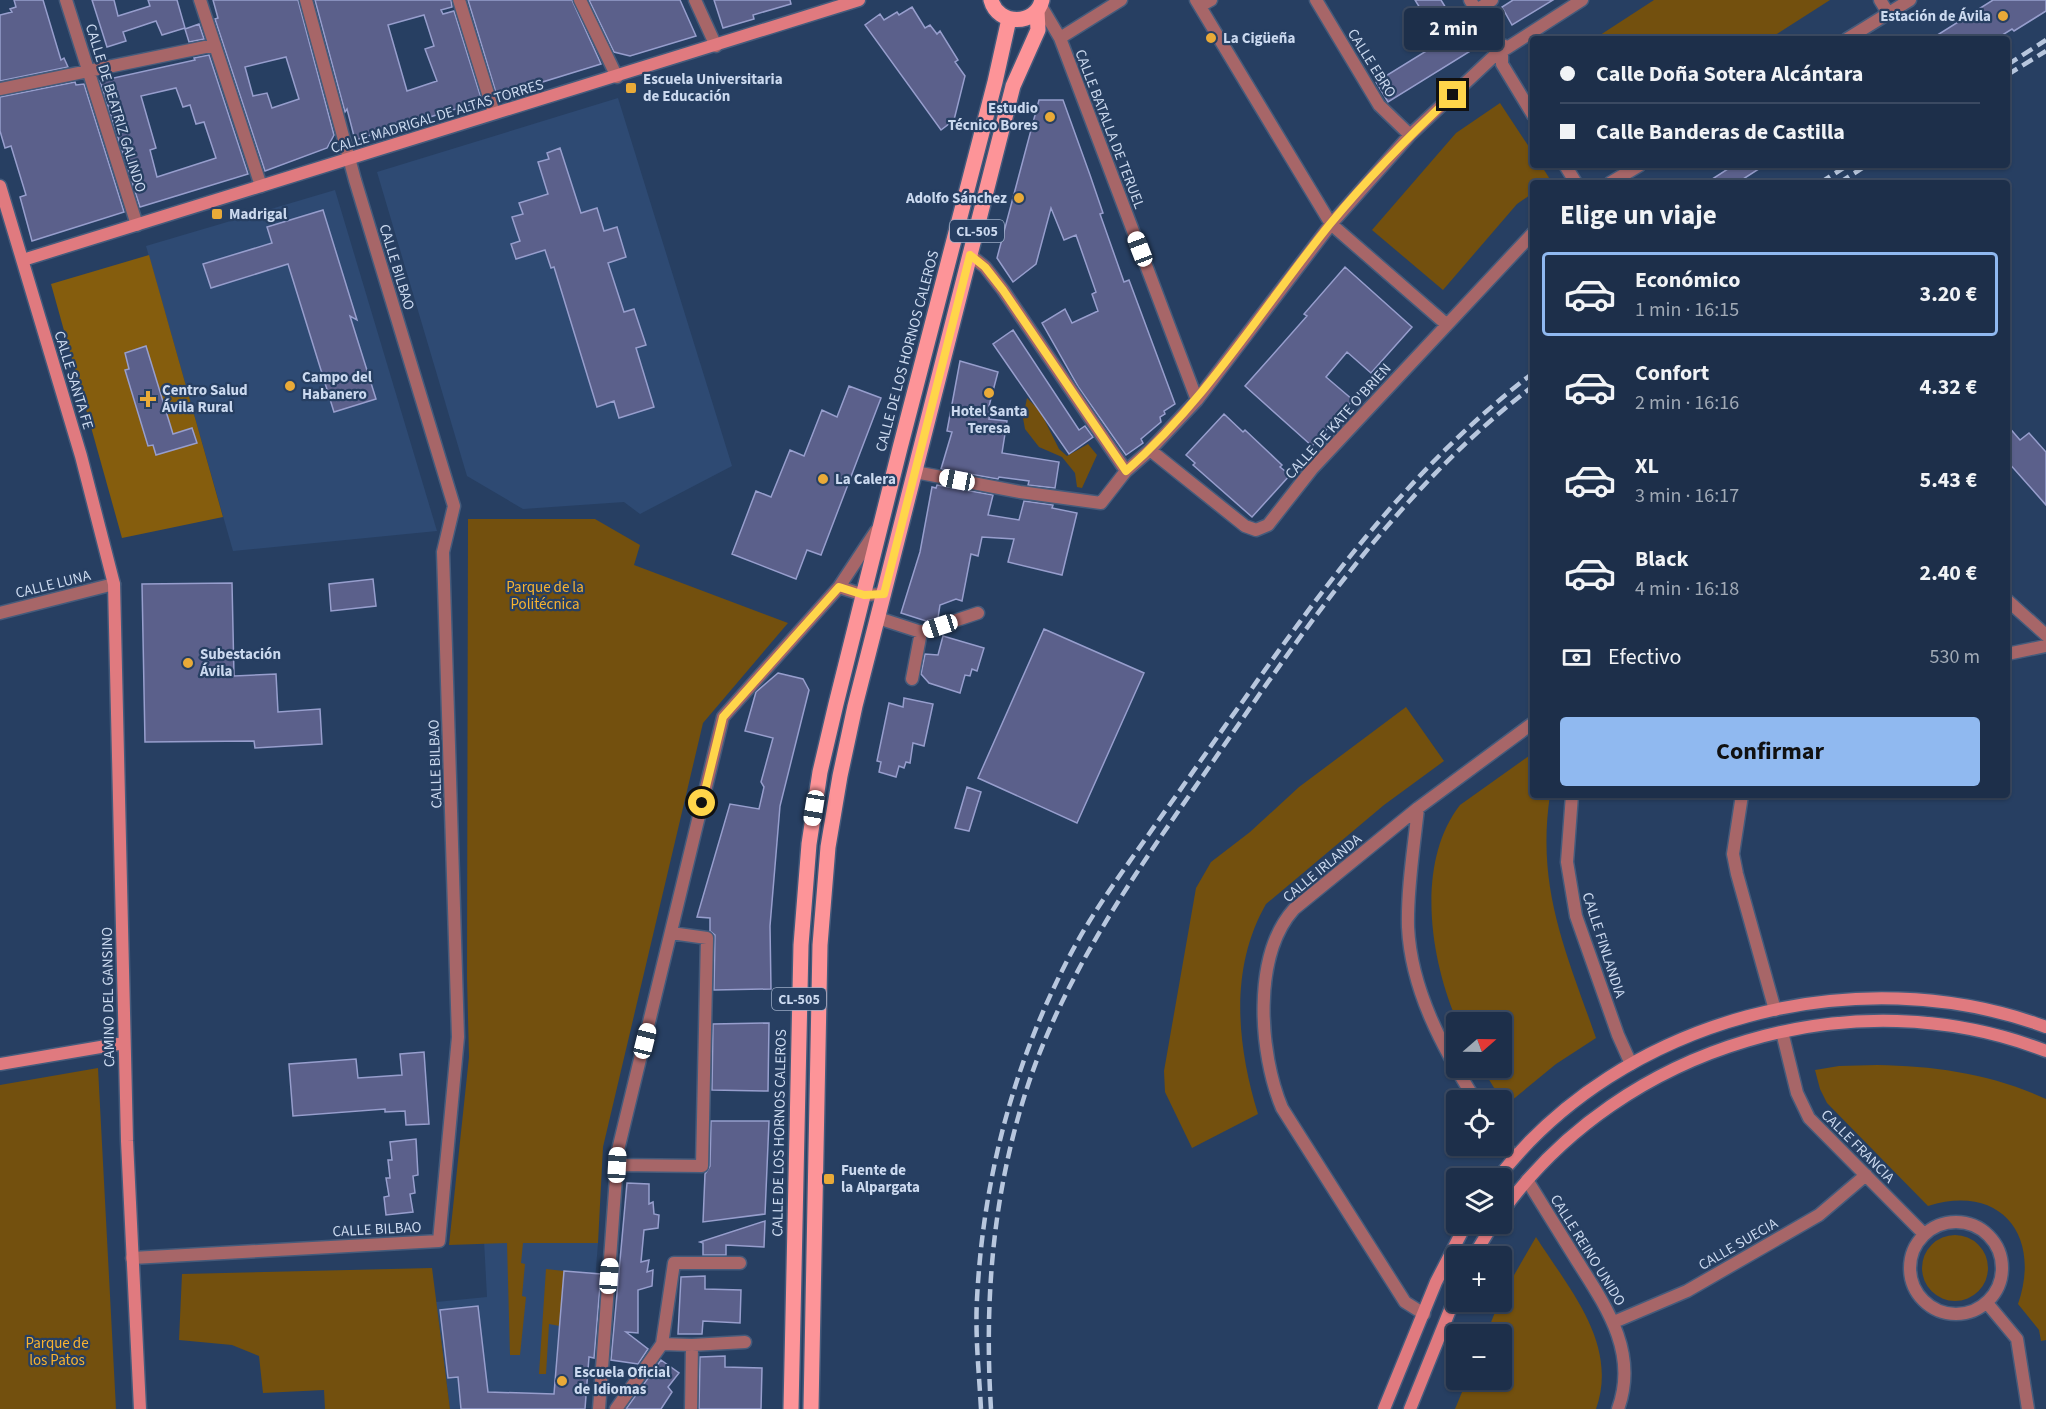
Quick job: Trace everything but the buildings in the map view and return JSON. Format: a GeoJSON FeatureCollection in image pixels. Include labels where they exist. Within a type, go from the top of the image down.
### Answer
{"type":"FeatureCollection","features":[{"type":"Feature","properties":{"kind":"main road"},"geometry":{"type":"LineString","coordinates":[[991,0],[999,14],[1009,19],[1024,19],[1040,5]]}},
{"type":"Feature","properties":{"kind":"main road","name":"CL-505"},"geometry":{"type":"LineString","coordinates":[[811,1409],[820,945],[828,847],[840,776],[884,594],[1013,86],[1038,30],[1040,5]]}},
{"type":"Feature","properties":{"kind":"main road","name":"CALLE DE LOS HORNOS CALEROS"},"geometry":{"type":"LineString","coordinates":[[791,1409],[801,945],[809,844],[820,772],[1009,19]]}},
{"type":"Feature","properties":{"kind":"street","name":"CALLE DE BEATRIZ GALINDO"},"geometry":{"type":"LineString","coordinates":[[66,0],[136,225]]}},
{"type":"Feature","properties":{"kind":"street"},"geometry":{"type":"LineString","coordinates":[[200,0],[261,186]]}},
{"type":"Feature","properties":{"kind":"street","name":"CALLE BILBAO"},"geometry":{"type":"LineString","coordinates":[[132,1258],[439,1241],[458,1037],[443,552],[454,506],[349,159],[306,0]]}},
{"type":"Feature","properties":{"kind":"street"},"geometry":{"type":"LineString","coordinates":[[459,0],[494,113]]}},
{"type":"Feature","properties":{"kind":"street"},"geometry":{"type":"LineString","coordinates":[[580,0],[617,77]]}},
{"type":"Feature","properties":{"kind":"street"},"geometry":{"type":"LineString","coordinates":[[695,0],[716,46]]}},
{"type":"Feature","properties":{"kind":"street","name":"CALLE MADRIGAL DE ALTAS TORRES"},"geometry":{"type":"LineString","coordinates":[[22,260],[859,0]]}},
{"type":"Feature","properties":{"kind":"street"},"geometry":{"type":"LineString","coordinates":[[1060,38],[1121,0]]}},
{"type":"Feature","properties":{"kind":"street","name":"CALLE EBRO"},"geometry":{"type":"LineString","coordinates":[[1316,0],[1379,105],[1410,135]]}},
{"type":"Feature","properties":{"kind":"street"},"geometry":{"type":"LineString","coordinates":[[1492,0],[1473,5],[1498,44],[1505,49]]}},
{"type":"Feature","properties":{"kind":"street"},"geometry":{"type":"LineString","coordinates":[[915,472],[1020,492],[1101,503],[1126,471],[1150,450],[1197,400],[1331,224],[1410,135],[1505,49],[1582,0]]}},
{"type":"Feature","properties":{"kind":"street"},"geometry":{"type":"LineString","coordinates":[[1880,0],[1888,14]]}},
{"type":"Feature","properties":{"kind":"street"},"geometry":{"type":"LineString","coordinates":[[1852,36],[1910,0]]}},
{"type":"Feature","properties":{"kind":"street"},"geometry":{"type":"LineString","coordinates":[[1202,2],[1331,224],[1446,324]]}},
{"type":"Feature","properties":{"kind":"street","name":"CALLE BATALLA DE TERUEL"},"geometry":{"type":"LineString","coordinates":[[1040,5],[1060,38],[1197,400]]}},
{"type":"Feature","properties":{"kind":"street"},"geometry":{"type":"LineString","coordinates":[[0,88],[215,45]]}},
{"type":"Feature","properties":{"kind":"street"},"geometry":{"type":"LineString","coordinates":[[1505,49],[1502,64],[1530,110]]}},
{"type":"Feature","properties":{"kind":"street"},"geometry":{"type":"LineString","coordinates":[[1615,180],[1635,168]]}},
{"type":"Feature","properties":{"kind":"street","name":"CALLE SANTA FE"},"geometry":{"type":"LineString","coordinates":[[0,186],[81,456],[114,584]]}},
{"type":"Feature","properties":{"kind":"street","name":"CALLE DE KATE O'BRIEN"},"geometry":{"type":"LineString","coordinates":[[1150,450],[1245,526],[1256,530],[1268,525],[1312,469],[1530,235]]}},
{"type":"Feature","properties":{"kind":"street"},"geometry":{"type":"LineString","coordinates":[[970,255],[985,267],[1003,290],[1126,471]]}},
{"type":"Feature","properties":{"kind":"street"},"geometry":{"type":"LineString","coordinates":[[599,1409],[618,1150],[723,717],[839,587],[882,522]]}},
{"type":"Feature","properties":{"kind":"street","name":"CALLE LUNA"},"geometry":{"type":"LineString","coordinates":[[0,613],[114,584]]}},
{"type":"Feature","properties":{"kind":"street","name":"CAMINO DEL GANSINO"},"geometry":{"type":"LineString","coordinates":[[114,584],[124,1043],[140,1409]]}},
{"type":"Feature","properties":{"kind":"street"},"geometry":{"type":"LineString","coordinates":[[839,587],[864,595],[884,594]]}},
{"type":"Feature","properties":{"kind":"street"},"geometry":{"type":"LineString","coordinates":[[2010,603],[2046,635]]}},
{"type":"Feature","properties":{"kind":"street"},"geometry":{"type":"LineString","coordinates":[[878,618],[921,632],[978,613]]}},
{"type":"Feature","properties":{"kind":"street"},"geometry":{"type":"LineString","coordinates":[[912,679],[921,632]]}},
{"type":"Feature","properties":{"kind":"street"},"geometry":{"type":"LineString","coordinates":[[2010,653],[2046,646]]}},
{"type":"Feature","properties":{"kind":"street","name":"CALLE IRLANDA"},"geometry":{"type":"LineString","coordinates":[[1424,1314],[1405,1302],[1282,1108],[1270,1072],[1264,1020],[1271,952],[1283,921],[1294,909],[1418,808],[1530,725]]}},
{"type":"Feature","properties":{"kind":"street","name":"CALLE FINLANDIA"},"geometry":{"type":"LineString","coordinates":[[1572,798],[1567,862],[1576,916],[1618,1035],[1631,1064]]}},
{"type":"Feature","properties":{"kind":"street"},"geometry":{"type":"LineString","coordinates":[[1742,798],[1733,854],[1775,1010]]}},
{"type":"Feature","properties":{"kind":"street"},"geometry":{"type":"LineString","coordinates":[[1418,808],[1408,929],[1424,999],[1446,1052],[1469,1090]]}},
{"type":"Feature","properties":{"kind":"street"},"geometry":{"type":"LineString","coordinates":[[617,1165],[702,1166],[707,938],[671,933]]}},
{"type":"Feature","properties":{"kind":"street"},"geometry":{"type":"LineString","coordinates":[[1506,1168],[1565,1109],[1631,1064],[1722,1023],[1775,1010],[1858,998],[1922,999],[1986,1009],[2046,1027]]}},
{"type":"Feature","properties":{"kind":"street"},"geometry":{"type":"LineString","coordinates":[[1512,1199],[1553,1152],[1591,1119],[1641,1085],[1700,1056],[1732,1044],[1782,1032],[1849,1023],[1916,1023],[2000,1037],[2046,1051]]}},
{"type":"Feature","properties":{"kind":"street","name":"CALLE FRANCIA"},"geometry":{"type":"LineString","coordinates":[[1782,1032],[1802,1106],[1809,1119],[1924,1234]]}},
{"type":"Feature","properties":{"kind":"street"},"geometry":{"type":"LineString","coordinates":[[0,1064],[124,1043]]}},
{"type":"Feature","properties":{"kind":"street","name":"CALLE SUECIA"},"geometry":{"type":"LineString","coordinates":[[1614,1322],[1687,1291],[1820,1215],[1866,1175]]}},
{"type":"Feature","properties":{"kind":"street","name":"CALLE REINO UNIDO"},"geometry":{"type":"LineString","coordinates":[[1527,1180],[1614,1322],[1624,1358],[1625,1375],[1618,1409]]}},
{"type":"Feature","properties":{"kind":"street"},"geometry":{"type":"LineString","coordinates":[[1950,1222],[1965,1222],[1979,1228],[1990,1237],[1998,1249],[2002,1263],[2001,1278],[1996,1291],[1987,1303],[1974,1312],[1958,1315],[1942,1313],[1922,1300],[1910,1279],[1910,1262],[1914,1247],[1924,1234],[1936,1226],[1950,1222]]}},
{"type":"Feature","properties":{"kind":"street"},"geometry":{"type":"LineString","coordinates":[[1384,1409],[1446,1260],[1460,1234]]}},
{"type":"Feature","properties":{"kind":"street"},"geometry":{"type":"LineString","coordinates":[[616,1409],[662,1344],[674,1263],[741,1263]]}},
{"type":"Feature","properties":{"kind":"street"},"geometry":{"type":"LineString","coordinates":[[1987,1303],[2017,1340],[2028,1409]]}},
{"type":"Feature","properties":{"kind":"street"},"geometry":{"type":"LineString","coordinates":[[1410,1409],[1449,1312]]}},
{"type":"Feature","properties":{"kind":"street"},"geometry":{"type":"LineString","coordinates":[[662,1344],[745,1342]]}},
{"type":"Feature","properties":{"kind":"street"},"geometry":{"type":"LineString","coordinates":[[691,1409],[692,1345]]}},
{"type":"Feature","properties":{"kind":"shaded area"},"geometry":{"type":"Polygon","coordinates":[[[618,98],[732,466],[640,514],[624,502],[523,509],[467,476],[377,172],[618,98]]]}},
{"type":"Feature","properties":{"kind":"shaded area","name":"Campo del Habanero"},"geometry":{"type":"Polygon","coordinates":[[[335,190],[437,531],[233,551],[146,246],[335,190]]]}},
{"type":"Feature","properties":{"kind":"shaded area"},"geometry":{"type":"Polygon","coordinates":[[[149,255],[223,517],[122,538],[51,284],[149,255]]]}},
{"type":"Feature","properties":{"kind":"shaded area"},"geometry":{"type":"Polygon","coordinates":[[[484,1240],[598,1243],[585,1409],[450,1409],[436,1302],[487,1297],[484,1240]]]}},
{"type":"Feature","properties":{"kind":"green space"},"geometry":{"type":"Polygon","coordinates":[[[1654,0],[1830,0],[1774,36],[1599,36],[1654,0]]]}},
{"type":"Feature","properties":{"kind":"green space"},"geometry":{"type":"Polygon","coordinates":[[[1500,103],[1530,148],[1530,168],[1543,168],[1550,180],[1530,180],[1530,195],[1517,204],[1443,290],[1372,230],[1456,133],[1500,103]]]}},
{"type":"Feature","properties":{"kind":"green space"},"geometry":{"type":"Polygon","coordinates":[[[1027,398],[1040,411],[1059,449],[1067,456],[1088,444],[1097,455],[1082,488],[1077,487],[1075,473],[1062,457],[1039,447],[1025,429],[1023,418],[1027,398]]]}},
{"type":"Feature","properties":{"kind":"green space","name":"Parque de la Politécnica"},"geometry":{"type":"Polygon","coordinates":[[[468,519],[595,519],[640,545],[634,565],[788,623],[703,723],[603,1147],[598,1243],[523,1243],[521,1263],[525,1264],[522,1296],[526,1297],[520,1355],[510,1355],[507,1243],[449,1245],[469,1057],[467,977],[468,519]]]}},
{"type":"Feature","properties":{"kind":"green space"},"geometry":{"type":"Polygon","coordinates":[[[1406,707],[1444,761],[1384,805],[1266,904],[1254,929],[1246,955],[1240,1008],[1245,1061],[1258,1114],[1192,1148],[1165,1092],[1164,1071],[1196,888],[1211,862],[1250,832],[1299,787],[1406,707]]]}},
{"type":"Feature","properties":{"kind":"green space"},"geometry":{"type":"Polygon","coordinates":[[[1530,755],[1530,798],[1550,798],[1547,860],[1556,919],[1596,1038],[1556,1064],[1512,1100],[1512,1090],[1495,1090],[1488,1078],[1512,1078],[1512,1012],[1454,1012],[1440,971],[1434,942],[1432,883],[1437,855],[1446,828],[1460,805],[1530,755]]]}},
{"type":"Feature","properties":{"kind":"green space"},"geometry":{"type":"Polygon","coordinates":[[[1839,1066],[1921,1067],[1963,1073],[2005,1083],[2046,1099],[2046,1340],[2041,1341],[2039,1330],[2018,1304],[2024,1279],[2024,1256],[2019,1237],[2009,1220],[1994,1209],[1976,1202],[1954,1201],[1928,1206],[1827,1103],[1815,1070],[1839,1066]]]}},
{"type":"Feature","properties":{"kind":"green space","name":"Parque de los Patos"},"geometry":{"type":"Polygon","coordinates":[[[98,1068],[116,1409],[0,1409],[0,1085],[98,1068]]]}},
{"type":"Feature","properties":{"kind":"green space"},"geometry":{"type":"Polygon","coordinates":[[[1955,1235],[1968,1237],[1978,1245],[1986,1255],[1988,1268],[1986,1281],[1978,1291],[1968,1299],[1955,1301],[1942,1299],[1932,1291],[1924,1281],[1922,1268],[1924,1255],[1932,1245],[1942,1237],[1955,1235]]]}},
{"type":"Feature","properties":{"kind":"green space"},"geometry":{"type":"Polygon","coordinates":[[[1536,1237],[1576,1297],[1596,1340],[1601,1362],[1601,1385],[1596,1409],[1455,1409],[1463,1390],[1512,1390],[1512,1324],[1490,1324],[1495,1312],[1512,1312],[1512,1279],[1536,1237]]]}},
{"type":"Feature","properties":{"kind":"green space"},"geometry":{"type":"Polygon","coordinates":[[[432,1268],[450,1409],[325,1409],[324,1390],[263,1393],[259,1356],[232,1345],[179,1340],[182,1274],[432,1268]]]}},
{"type":"Feature","properties":{"kind":"green space"},"geometry":{"type":"Polygon","coordinates":[[[546,1269],[564,1271],[560,1326],[549,1324],[546,1374],[539,1374],[546,1269]]]}},
{"type":"Feature","properties":{"kind":"railway"},"geometry":{"type":"LineString","coordinates":[[2010,63],[2046,40]]}},
{"type":"Feature","properties":{"kind":"railway"},"geometry":{"type":"LineString","coordinates":[[2010,73],[2046,51]]}},
{"type":"Feature","properties":{"kind":"railway"},"geometry":{"type":"LineString","coordinates":[[1825,180],[1843,168]]}},
{"type":"Feature","properties":{"kind":"railway"},"geometry":{"type":"LineString","coordinates":[[1844,180],[1862,168]]}},
{"type":"Feature","properties":{"kind":"railway"},"geometry":{"type":"LineString","coordinates":[[981,1409],[977,1299],[980,1255],[994,1167],[1004,1124],[1031,1040],[1068,959],[1088,923],[1122,872],[1275,656],[1341,568],[1411,485],[1449,446],[1530,376]]}},
{"type":"Feature","properties":{"kind":"railway"},"geometry":{"type":"LineString","coordinates":[[991,1409],[990,1285],[999,1203],[1007,1163],[1029,1082],[1046,1038],[1086,955],[1187,798],[1321,609],[1359,560],[1441,468],[1485,426],[1530,388]]}},
{"type":"Feature","properties":{"kind":"place","name":"Estación de Ávila"},"geometry":{"type":"Point","coordinates":[2003,16]}},
{"type":"Feature","properties":{"kind":"place","name":"La Cigüeña"},"geometry":{"type":"Point","coordinates":[1211,38]}},
{"type":"Feature","properties":{"kind":"place","name":"Escuela Universitaria de Educación"},"geometry":{"type":"Point","coordinates":[631,88]}},
{"type":"Feature","properties":{"kind":"place","name":"Estudio Técnico Bores"},"geometry":{"type":"Point","coordinates":[1050,117]}},
{"type":"Feature","properties":{"kind":"place","name":"Adolfo Sánchez"},"geometry":{"type":"Point","coordinates":[1019,198]}},
{"type":"Feature","properties":{"kind":"place","name":"Madrigal"},"geometry":{"type":"Point","coordinates":[217,214]}},
{"type":"Feature","properties":{"kind":"place","name":"Campo del Habanero"},"geometry":{"type":"Point","coordinates":[290,386]}},
{"type":"Feature","properties":{"kind":"place","name":"Hotel Santa Teresa"},"geometry":{"type":"Point","coordinates":[989,393]}},
{"type":"Feature","properties":{"kind":"place","name":"Centro Salud Ávila Rural"},"geometry":{"type":"Point","coordinates":[148,399]}},
{"type":"Feature","properties":{"kind":"place","name":"La Calera"},"geometry":{"type":"Point","coordinates":[823,479]}},
{"type":"Feature","properties":{"kind":"place","name":"Subestación Ávila"},"geometry":{"type":"Point","coordinates":[188,663]}},
{"type":"Feature","properties":{"kind":"place","name":"Fuente de la Alpargata"},"geometry":{"type":"Point","coordinates":[829,1179]}},
{"type":"Feature","properties":{"kind":"place","name":"Escuela Oficial de Idiomas"},"geometry":{"type":"Point","coordinates":[562,1381]}},
{"type":"Feature","properties":{"kind":"route"},"geometry":{"type":"LineString","coordinates":[[702,803],[723,717],[839,587],[864,595],[884,594],[970,255],[985,267],[1003,290],[1126,471],[1150,450],[1197,400],[1331,224],[1410,135],[1453,95]]}}]}
